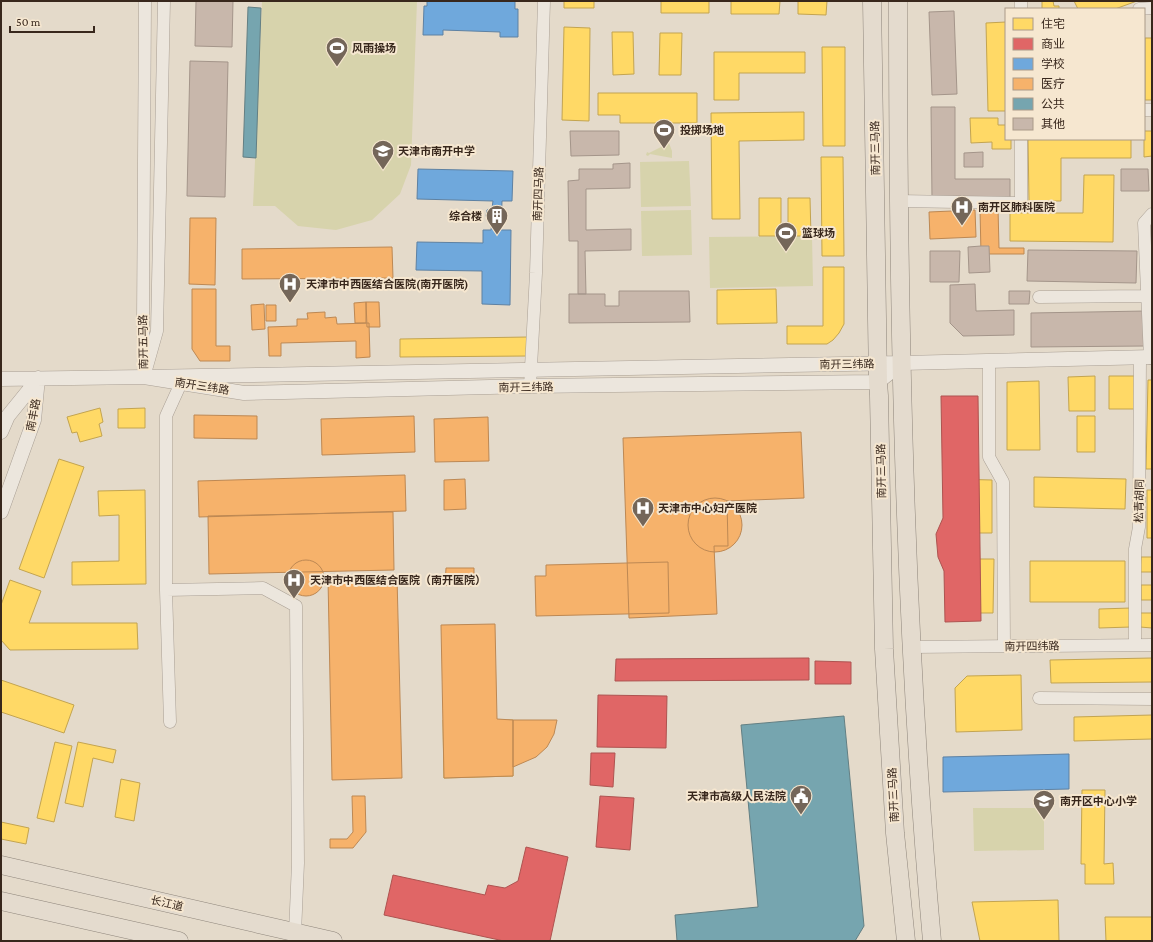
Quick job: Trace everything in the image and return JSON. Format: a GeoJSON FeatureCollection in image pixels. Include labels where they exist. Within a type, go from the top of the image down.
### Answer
{"type":"FeatureCollection","features":[{"type":"Feature","properties":{"kind":"main road","name":"南开三马路"},"geometry":{"type":"LineString","coordinates":[[872,1],[884,649],[895,833],[906,941]]}},
{"type":"Feature","properties":{"kind":"main road","name":"南开三马路"},"geometry":{"type":"LineString","coordinates":[[898,1],[898,201],[912,647],[923,834],[932,941]]}},
{"type":"Feature","properties":{"kind":"main road","name":"长江道"},"geometry":{"type":"LineString","coordinates":[[1,865],[333,941]]}},
{"type":"Feature","properties":{"kind":"main road"},"geometry":{"type":"LineString","coordinates":[[1,901],[179,941]]}},
{"type":"Feature","properties":{"kind":"street","name":"南开五马路"},"geometry":{"type":"LineString","coordinates":[[144,377],[143,322],[146,1]]}},
{"type":"Feature","properties":{"kind":"street","name":"南开五马路"},"geometry":{"type":"LineString","coordinates":[[144,377],[157,332],[164,1]]}},
{"type":"Feature","properties":{"kind":"street","name":"南开四马路"},"geometry":{"type":"LineString","coordinates":[[530,386],[536,273],[544,1]]}},
{"type":"Feature","properties":{"kind":"street"},"geometry":{"type":"LineString","coordinates":[[898,201],[1021,203],[1021,140]]}},
{"type":"Feature","properties":{"kind":"street","name":"松青胡同"},"geometry":{"type":"LineString","coordinates":[[1135,645],[1135,548],[1138,527],[1147,358],[1147,296],[1144,223],[1152,214]]}},
{"type":"Feature","properties":{"kind":"street"},"geometry":{"type":"LineString","coordinates":[[1039,297],[1147,296]]}},
{"type":"Feature","properties":{"kind":"street","name":"南开三纬路"},"geometry":{"type":"LineString","coordinates":[[1,378],[144,377],[1147,358]]}},
{"type":"Feature","properties":{"kind":"street"},"geometry":{"type":"LineString","coordinates":[[989,361],[989,457],[1003,482],[1004,646]]}},
{"type":"Feature","properties":{"kind":"street","name":"南开三纬路"},"geometry":{"type":"LineString","coordinates":[[144,377],[244,393],[530,386],[878,382],[902,363]]}},
{"type":"Feature","properties":{"kind":"street","name":"南丰路"},"geometry":{"type":"LineString","coordinates":[[1,432],[8,416],[38,378]]}},
{"type":"Feature","properties":{"kind":"street","name":"南丰路"},"geometry":{"type":"LineString","coordinates":[[1,512],[34,420],[38,378]]}},
{"type":"Feature","properties":{"kind":"street"},"geometry":{"type":"LineString","coordinates":[[170,722],[166,590],[166,416],[182,383]]}},
{"type":"Feature","properties":{"kind":"street"},"geometry":{"type":"LineString","coordinates":[[166,590],[263,588],[296,606],[298,863],[295,932]]}},
{"type":"Feature","properties":{"kind":"street","name":"南开四纬路"},"geometry":{"type":"LineString","coordinates":[[912,647],[1152,645]]}},
{"type":"Feature","properties":{"kind":"street"},"geometry":{"type":"LineString","coordinates":[[1039,698],[1152,699]]}},
{"type":"Feature","properties":{"kind":"shaded area","name":"风雨操场"},"geometry":{"type":"Polygon","coordinates":[[[262,1],[417,1],[411,165],[400,194],[372,220],[336,230],[298,226],[275,206],[253,206],[262,1]]]}},
{"type":"Feature","properties":{"kind":"shaded area","name":"投掷场地"},"geometry":{"type":"Polygon","coordinates":[[[669,143],[672,151],[672,158],[650,154],[648,156],[646,155],[647,152],[649,153],[669,143]]]}},
{"type":"Feature","properties":{"kind":"shaded area"},"geometry":{"type":"Polygon","coordinates":[[[689,161],[691,206],[641,207],[640,162],[689,161]]]}},
{"type":"Feature","properties":{"kind":"shaded area"},"geometry":{"type":"Polygon","coordinates":[[[691,210],[692,255],[642,256],[641,211],[691,210]]]}},
{"type":"Feature","properties":{"kind":"shaded area"},"geometry":{"type":"Polygon","coordinates":[[[812,236],[813,286],[710,288],[709,237],[812,236]]]}},
{"type":"Feature","properties":{"kind":"shaded area"},"geometry":{"type":"Polygon","coordinates":[[[973,808],[1044,808],[1044,850],[974,851],[973,808]]]}},
{"type":"Feature","properties":{"kind":"building: 住宅"},"geometry":{"type":"Polygon","coordinates":[[[564,1],[594,1],[594,8],[564,8],[564,1]]]}},
{"type":"Feature","properties":{"kind":"building: 住宅"},"geometry":{"type":"Polygon","coordinates":[[[661,1],[709,1],[709,13],[661,13],[661,1]]]}},
{"type":"Feature","properties":{"kind":"building: 住宅"},"geometry":{"type":"Polygon","coordinates":[[[731,1],[780,1],[779,14],[731,14],[731,1]]]}},
{"type":"Feature","properties":{"kind":"building: 住宅"},"geometry":{"type":"Polygon","coordinates":[[[798,1],[827,1],[826,15],[798,14],[798,1]]]}},
{"type":"Feature","properties":{"kind":"building: 住宅"},"geometry":{"type":"Polygon","coordinates":[[[1042,1],[1053,1],[1054,6],[1059,6],[1059,8],[1042,8],[1042,1]]]}},
{"type":"Feature","properties":{"kind":"building: 住宅"},"geometry":{"type":"Polygon","coordinates":[[[1074,1],[1137,1],[1118,8],[1078,8],[1074,1]]]}},
{"type":"Feature","properties":{"kind":"building: 住宅"},"geometry":{"type":"Polygon","coordinates":[[[1005,22],[1005,111],[988,111],[986,23],[1005,22]]]}},
{"type":"Feature","properties":{"kind":"building: 住宅"},"geometry":{"type":"Polygon","coordinates":[[[564,27],[590,28],[589,121],[562,120],[564,27]]]}},
{"type":"Feature","properties":{"kind":"building: 住宅"},"geometry":{"type":"Polygon","coordinates":[[[612,32],[633,32],[634,74],[613,75],[612,32]]]}},
{"type":"Feature","properties":{"kind":"building: 住宅"},"geometry":{"type":"Polygon","coordinates":[[[660,33],[682,33],[681,75],[659,75],[660,33]]]}},
{"type":"Feature","properties":{"kind":"building: 住宅"},"geometry":{"type":"Polygon","coordinates":[[[1145,38],[1152,38],[1152,100],[1145,100],[1145,38]]]}},
{"type":"Feature","properties":{"kind":"building: 住宅"},"geometry":{"type":"Polygon","coordinates":[[[822,47],[845,47],[845,146],[823,146],[822,47]]]}},
{"type":"Feature","properties":{"kind":"building: 住宅"},"geometry":{"type":"Polygon","coordinates":[[[714,52],[805,52],[805,73],[739,73],[739,100],[714,100],[714,52]]]}},
{"type":"Feature","properties":{"kind":"building: 住宅"},"geometry":{"type":"Polygon","coordinates":[[[598,93],[697,93],[697,123],[620,123],[620,115],[598,115],[598,93]]]}},
{"type":"Feature","properties":{"kind":"building: 住宅"},"geometry":{"type":"Polygon","coordinates":[[[804,112],[804,140],[739,141],[740,219],[712,219],[711,113],[804,112]]]}},
{"type":"Feature","properties":{"kind":"building: 住宅"},"geometry":{"type":"Polygon","coordinates":[[[970,118],[998,118],[998,125],[1005,125],[1005,140],[1011,140],[1011,149],[992,149],[992,142],[971,143],[970,118]]]}},
{"type":"Feature","properties":{"kind":"building: 住宅"},"geometry":{"type":"Polygon","coordinates":[[[1145,131],[1152,131],[1152,156],[1144,157],[1145,131]]]}},
{"type":"Feature","properties":{"kind":"building: 住宅"},"geometry":{"type":"Polygon","coordinates":[[[1028,140],[1131,140],[1131,158],[1061,158],[1061,201],[1029,201],[1028,140]]]}},
{"type":"Feature","properties":{"kind":"building: 住宅"},"geometry":{"type":"Polygon","coordinates":[[[821,157],[843,157],[844,256],[822,256],[821,157]]]}},
{"type":"Feature","properties":{"kind":"building: 住宅"},"geometry":{"type":"Polygon","coordinates":[[[1084,175],[1114,175],[1113,242],[1010,241],[1010,213],[1083,213],[1084,175]]]}},
{"type":"Feature","properties":{"kind":"building: 住宅"},"geometry":{"type":"Polygon","coordinates":[[[759,198],[781,198],[781,236],[759,236],[759,198]]]}},
{"type":"Feature","properties":{"kind":"building: 住宅"},"geometry":{"type":"Polygon","coordinates":[[[788,198],[810,198],[811,236],[788,236],[788,198]]]}},
{"type":"Feature","properties":{"kind":"building: 住宅"},"geometry":{"type":"Polygon","coordinates":[[[823,267],[844,267],[844,324],[839,333],[827,344],[787,344],[787,326],[823,326],[823,267]]]}},
{"type":"Feature","properties":{"kind":"building: 住宅"},"geometry":{"type":"Polygon","coordinates":[[[776,289],[777,323],[717,324],[717,290],[776,289]]]}},
{"type":"Feature","properties":{"kind":"building: 住宅"},"geometry":{"type":"Polygon","coordinates":[[[528,337],[528,356],[400,357],[400,339],[528,337]]]}},
{"type":"Feature","properties":{"kind":"building: 住宅"},"geometry":{"type":"Polygon","coordinates":[[[1095,376],[1095,411],[1069,411],[1068,377],[1095,376]]]}},
{"type":"Feature","properties":{"kind":"building: 住宅"},"geometry":{"type":"Polygon","coordinates":[[[1109,376],[1136,376],[1135,409],[1109,409],[1109,376]]]}},
{"type":"Feature","properties":{"kind":"building: 住宅"},"geometry":{"type":"Polygon","coordinates":[[[1148,380],[1152,380],[1152,469],[1146,469],[1148,380]]]}},
{"type":"Feature","properties":{"kind":"building: 住宅"},"geometry":{"type":"Polygon","coordinates":[[[1039,381],[1040,450],[1007,450],[1007,382],[1039,381]]]}},
{"type":"Feature","properties":{"kind":"building: 住宅"},"geometry":{"type":"Polygon","coordinates":[[[100,408],[103,422],[99,424],[102,436],[80,442],[77,432],[72,433],[67,417],[100,408]]]}},
{"type":"Feature","properties":{"kind":"building: 住宅"},"geometry":{"type":"Polygon","coordinates":[[[145,408],[145,428],[118,428],[118,409],[145,408]]]}},
{"type":"Feature","properties":{"kind":"building: 住宅"},"geometry":{"type":"Polygon","coordinates":[[[1077,416],[1095,416],[1095,452],[1077,452],[1077,416]]]}},
{"type":"Feature","properties":{"kind":"building: 住宅"},"geometry":{"type":"Polygon","coordinates":[[[59,459],[84,467],[44,578],[19,569],[59,459]]]}},
{"type":"Feature","properties":{"kind":"building: 住宅"},"geometry":{"type":"Polygon","coordinates":[[[1034,477],[1126,479],[1125,509],[1034,507],[1034,477]]]}},
{"type":"Feature","properties":{"kind":"building: 住宅"},"geometry":{"type":"Polygon","coordinates":[[[952,479],[992,480],[992,533],[952,533],[952,479]]]}},
{"type":"Feature","properties":{"kind":"building: 住宅"},"geometry":{"type":"Polygon","coordinates":[[[145,490],[146,584],[72,585],[72,562],[119,561],[119,515],[99,516],[98,491],[145,490]]]}},
{"type":"Feature","properties":{"kind":"building: 住宅"},"geometry":{"type":"Polygon","coordinates":[[[1147,490],[1152,490],[1152,538],[1147,538],[1147,490]]]}},
{"type":"Feature","properties":{"kind":"building: 住宅"},"geometry":{"type":"Polygon","coordinates":[[[1141,557],[1152,557],[1152,572],[1140,572],[1141,557]]]}},
{"type":"Feature","properties":{"kind":"building: 住宅"},"geometry":{"type":"Polygon","coordinates":[[[953,559],[994,559],[993,613],[953,613],[953,559]]]}},
{"type":"Feature","properties":{"kind":"building: 住宅"},"geometry":{"type":"Polygon","coordinates":[[[1030,561],[1125,561],[1125,602],[1030,602],[1030,561]]]}},
{"type":"Feature","properties":{"kind":"building: 住宅"},"geometry":{"type":"Polygon","coordinates":[[[10,580],[41,591],[29,623],[137,623],[138,649],[10,650],[1,640],[1,605],[10,580]]]}},
{"type":"Feature","properties":{"kind":"building: 住宅"},"geometry":{"type":"Polygon","coordinates":[[[1141,585],[1152,585],[1152,600],[1141,600],[1141,585]]]}},
{"type":"Feature","properties":{"kind":"building: 住宅"},"geometry":{"type":"Polygon","coordinates":[[[1131,608],[1131,627],[1099,628],[1099,609],[1131,608]]]}},
{"type":"Feature","properties":{"kind":"building: 住宅"},"geometry":{"type":"Polygon","coordinates":[[[1140,613],[1152,613],[1152,628],[1140,627],[1140,613]]]}},
{"type":"Feature","properties":{"kind":"building: 住宅"},"geometry":{"type":"Polygon","coordinates":[[[1152,658],[1152,682],[1051,683],[1050,660],[1152,658]]]}},
{"type":"Feature","properties":{"kind":"building: 住宅"},"geometry":{"type":"Polygon","coordinates":[[[1021,675],[1022,730],[956,732],[955,688],[967,676],[1021,675]]]}},
{"type":"Feature","properties":{"kind":"building: 住宅"},"geometry":{"type":"Polygon","coordinates":[[[1,680],[74,705],[64,733],[1,712],[1,680]]]}},
{"type":"Feature","properties":{"kind":"building: 住宅"},"geometry":{"type":"Polygon","coordinates":[[[1152,715],[1152,739],[1074,741],[1074,717],[1152,715]]]}},
{"type":"Feature","properties":{"kind":"building: 住宅"},"geometry":{"type":"Polygon","coordinates":[[[443,720],[513,720],[513,776],[444,778],[443,720]]]}},
{"type":"Feature","properties":{"kind":"building: 住宅"},"geometry":{"type":"Polygon","coordinates":[[[55,742],[72,746],[54,822],[37,818],[55,742]]]}},
{"type":"Feature","properties":{"kind":"building: 住宅"},"geometry":{"type":"Polygon","coordinates":[[[78,742],[116,750],[113,763],[93,758],[83,807],[65,803],[78,742]]]}},
{"type":"Feature","properties":{"kind":"building: 住宅"},"geometry":{"type":"Polygon","coordinates":[[[121,779],[140,783],[134,821],[115,817],[121,779]]]}},
{"type":"Feature","properties":{"kind":"building: 住宅"},"geometry":{"type":"Polygon","coordinates":[[[1082,790],[1105,790],[1104,864],[1113,863],[1114,884],[1085,884],[1085,864],[1081,864],[1082,790]]]}},
{"type":"Feature","properties":{"kind":"building: 住宅"},"geometry":{"type":"Polygon","coordinates":[[[1,822],[29,828],[26,844],[1,839],[1,822]]]}},
{"type":"Feature","properties":{"kind":"building: 住宅"},"geometry":{"type":"Polygon","coordinates":[[[1058,900],[1059,941],[980,941],[972,902],[1058,900]]]}},
{"type":"Feature","properties":{"kind":"building: 住宅"},"geometry":{"type":"Polygon","coordinates":[[[1105,917],[1152,917],[1152,941],[1106,941],[1105,917]]]}},
{"type":"Feature","properties":{"kind":"building: 商业"},"geometry":{"type":"Polygon","coordinates":[[[941,396],[978,396],[981,621],[945,622],[944,571],[938,557],[936,534],[943,518],[941,396]]]}},
{"type":"Feature","properties":{"kind":"building: 商业"},"geometry":{"type":"Polygon","coordinates":[[[809,658],[809,680],[615,681],[616,659],[809,658]]]}},
{"type":"Feature","properties":{"kind":"building: 商业"},"geometry":{"type":"Polygon","coordinates":[[[815,661],[851,662],[851,684],[815,684],[815,661]]]}},
{"type":"Feature","properties":{"kind":"building: 商业"},"geometry":{"type":"Polygon","coordinates":[[[598,695],[667,696],[666,748],[597,747],[598,695]]]}},
{"type":"Feature","properties":{"kind":"building: 商业"},"geometry":{"type":"Polygon","coordinates":[[[591,753],[615,753],[613,787],[590,785],[591,753]]]}},
{"type":"Feature","properties":{"kind":"building: 商业"},"geometry":{"type":"Polygon","coordinates":[[[600,796],[634,798],[630,850],[596,847],[600,796]]]}},
{"type":"Feature","properties":{"kind":"building: 商业"},"geometry":{"type":"Polygon","coordinates":[[[526,847],[568,857],[550,941],[504,941],[384,915],[393,875],[485,895],[488,885],[505,888],[518,881],[526,847]]]}},
{"type":"Feature","properties":{"kind":"building: 商业"},"geometry":{"type":"Polygon","coordinates":[[[790,885],[812,885],[821,891],[828,899],[832,909],[833,920],[829,930],[820,941],[782,941],[776,936],[771,927],[769,917],[770,907],[774,898],[781,890],[790,885]]]}},
{"type":"Feature","properties":{"kind":"building: 学校"},"geometry":{"type":"Polygon","coordinates":[[[427,1],[515,1],[515,9],[518,9],[518,37],[500,37],[500,32],[443,30],[443,35],[423,35],[424,6],[427,6],[427,1]]]}},
{"type":"Feature","properties":{"kind":"building: 学校","name":"综合楼"},"geometry":{"type":"Polygon","coordinates":[[[418,169],[513,171],[512,201],[502,201],[501,230],[511,230],[510,305],[482,304],[482,271],[416,270],[417,242],[483,243],[483,230],[491,230],[492,222],[486,216],[487,210],[492,208],[493,201],[417,199],[418,169]]]}},
{"type":"Feature","properties":{"kind":"building: 学校"},"geometry":{"type":"Polygon","coordinates":[[[1069,754],[1069,789],[943,792],[943,757],[1069,754]]]}},
{"type":"Feature","properties":{"kind":"building: 医疗"},"geometry":{"type":"Polygon","coordinates":[[[998,208],[999,248],[1024,248],[1024,254],[981,254],[980,209],[998,208]]]}},
{"type":"Feature","properties":{"kind":"building: 医疗"},"geometry":{"type":"Polygon","coordinates":[[[975,210],[976,237],[930,239],[929,212],[975,210]]]}},
{"type":"Feature","properties":{"kind":"building: 医疗"},"geometry":{"type":"Polygon","coordinates":[[[190,218],[216,218],[215,285],[189,284],[190,218]]]}},
{"type":"Feature","properties":{"kind":"building: 医疗"},"geometry":{"type":"Polygon","coordinates":[[[392,247],[393,278],[242,279],[242,249],[392,247]]]}},
{"type":"Feature","properties":{"kind":"building: 医疗"},"geometry":{"type":"Polygon","coordinates":[[[192,289],[216,289],[216,346],[230,346],[230,361],[200,361],[192,349],[192,289]]]}},
{"type":"Feature","properties":{"kind":"building: 医疗"},"geometry":{"type":"Polygon","coordinates":[[[366,302],[366,323],[355,323],[354,303],[366,302]]]}},
{"type":"Feature","properties":{"kind":"building: 医疗"},"geometry":{"type":"Polygon","coordinates":[[[366,302],[379,302],[380,327],[367,327],[366,302]]]}},
{"type":"Feature","properties":{"kind":"building: 医疗"},"geometry":{"type":"Polygon","coordinates":[[[264,304],[265,329],[252,330],[251,305],[264,304]]]}},
{"type":"Feature","properties":{"kind":"building: 医疗"},"geometry":{"type":"Polygon","coordinates":[[[266,305],[276,305],[276,321],[266,321],[266,305]]]}},
{"type":"Feature","properties":{"kind":"building: 医疗"},"geometry":{"type":"Polygon","coordinates":[[[325,312],[325,318],[336,317],[337,324],[369,323],[370,357],[356,358],[356,341],[281,343],[281,356],[269,356],[268,327],[297,326],[297,319],[308,319],[307,313],[325,312]]]}},
{"type":"Feature","properties":{"kind":"building: 医疗"},"geometry":{"type":"Polygon","coordinates":[[[194,415],[257,416],[257,439],[194,438],[194,415]]]}},
{"type":"Feature","properties":{"kind":"building: 医疗"},"geometry":{"type":"Polygon","coordinates":[[[414,416],[415,452],[322,455],[321,419],[414,416]]]}},
{"type":"Feature","properties":{"kind":"building: 医疗"},"geometry":{"type":"Polygon","coordinates":[[[488,417],[489,461],[435,462],[434,419],[488,417]]]}},
{"type":"Feature","properties":{"kind":"building: 医疗"},"geometry":{"type":"Polygon","coordinates":[[[801,432],[804,498],[727,501],[728,546],[714,546],[717,614],[629,618],[623,438],[801,432]]]}},
{"type":"Feature","properties":{"kind":"building: 医疗"},"geometry":{"type":"Polygon","coordinates":[[[405,475],[406,511],[199,517],[198,481],[405,475]]]}},
{"type":"Feature","properties":{"kind":"building: 医疗"},"geometry":{"type":"Polygon","coordinates":[[[465,479],[466,509],[444,510],[444,480],[465,479]]]}},
{"type":"Feature","properties":{"kind":"building: 医疗"},"geometry":{"type":"Polygon","coordinates":[[[715,498],[725,500],[734,506],[740,515],[742,525],[740,535],[734,544],[725,550],[715,552],[705,550],[696,544],[690,535],[688,525],[690,515],[696,506],[705,500],[715,498]]]}},
{"type":"Feature","properties":{"kind":"building: 医疗"},"geometry":{"type":"Polygon","coordinates":[[[393,512],[394,570],[209,574],[208,516],[393,512]]]}},
{"type":"Feature","properties":{"kind":"building: 医疗"},"geometry":{"type":"Polygon","coordinates":[[[306,560],[319,565],[324,578],[319,591],[306,596],[293,591],[288,578],[293,565],[306,560]]]}},
{"type":"Feature","properties":{"kind":"building: 医疗"},"geometry":{"type":"Polygon","coordinates":[[[668,562],[669,613],[536,616],[535,576],[546,576],[546,565],[668,562]]]}},
{"type":"Feature","properties":{"kind":"building: 医疗"},"geometry":{"type":"Polygon","coordinates":[[[446,568],[474,568],[474,586],[445,585],[446,568]]]}},
{"type":"Feature","properties":{"kind":"building: 医疗"},"geometry":{"type":"Polygon","coordinates":[[[397,577],[402,778],[332,780],[328,579],[397,577]]]}},
{"type":"Feature","properties":{"kind":"building: 医疗"},"geometry":{"type":"Polygon","coordinates":[[[495,624],[497,719],[513,720],[513,776],[444,778],[441,625],[495,624]]]}},
{"type":"Feature","properties":{"kind":"building: 医疗"},"geometry":{"type":"Polygon","coordinates":[[[513,720],[557,720],[554,734],[547,747],[536,757],[513,767],[513,720]]]}},
{"type":"Feature","properties":{"kind":"building: 医疗"},"geometry":{"type":"Polygon","coordinates":[[[352,796],[365,796],[366,832],[353,848],[330,848],[330,839],[347,839],[353,832],[352,796]]]}},
{"type":"Feature","properties":{"kind":"building: 公共"},"geometry":{"type":"Polygon","coordinates":[[[248,7],[261,8],[256,158],[243,157],[248,7]]]}},
{"type":"Feature","properties":{"kind":"building: 公共","name":"天津市高级人民法院"},"geometry":{"type":"Polygon","coordinates":[[[844,716],[864,926],[855,941],[677,941],[675,915],[758,907],[741,725],[844,716]]]}},
{"type":"Feature","properties":{"kind":"building: 其他"},"geometry":{"type":"Polygon","coordinates":[[[196,1],[233,1],[232,47],[195,46],[196,1]]]}},
{"type":"Feature","properties":{"kind":"building: 其他"},"geometry":{"type":"Polygon","coordinates":[[[954,11],[957,94],[932,95],[929,12],[954,11]]]}},
{"type":"Feature","properties":{"kind":"building: 其他"},"geometry":{"type":"Polygon","coordinates":[[[190,61],[228,62],[225,197],[187,196],[190,61]]]}},
{"type":"Feature","properties":{"kind":"building: 其他"},"geometry":{"type":"Polygon","coordinates":[[[931,107],[955,107],[955,179],[1010,179],[1010,199],[932,199],[931,107]]]}},
{"type":"Feature","properties":{"kind":"building: 其他"},"geometry":{"type":"Polygon","coordinates":[[[570,131],[619,131],[619,155],[571,156],[570,131]]]}},
{"type":"Feature","properties":{"kind":"building: 其他"},"geometry":{"type":"Polygon","coordinates":[[[983,152],[983,167],[964,167],[964,153],[983,152]]]}},
{"type":"Feature","properties":{"kind":"building: 其他"},"geometry":{"type":"Polygon","coordinates":[[[630,163],[630,188],[586,189],[586,230],[631,229],[631,250],[585,251],[586,294],[578,294],[578,241],[569,241],[568,181],[579,180],[579,169],[613,169],[613,164],[630,163]]]}},
{"type":"Feature","properties":{"kind":"building: 其他"},"geometry":{"type":"Polygon","coordinates":[[[1121,169],[1148,169],[1149,191],[1121,191],[1121,169]]]}},
{"type":"Feature","properties":{"kind":"building: 其他"},"geometry":{"type":"Polygon","coordinates":[[[989,246],[990,272],[969,273],[968,247],[989,246]]]}},
{"type":"Feature","properties":{"kind":"building: 其他"},"geometry":{"type":"Polygon","coordinates":[[[1028,250],[1137,251],[1136,283],[1027,281],[1028,250]]]}},
{"type":"Feature","properties":{"kind":"building: 其他"},"geometry":{"type":"Polygon","coordinates":[[[930,251],[960,251],[959,282],[930,282],[930,251]]]}},
{"type":"Feature","properties":{"kind":"building: 其他"},"geometry":{"type":"Polygon","coordinates":[[[975,284],[976,311],[1014,310],[1014,335],[963,336],[950,323],[950,285],[975,284]]]}},
{"type":"Feature","properties":{"kind":"building: 其他"},"geometry":{"type":"Polygon","coordinates":[[[619,291],[689,291],[690,322],[569,323],[569,294],[605,294],[605,306],[619,306],[619,291]]]}},
{"type":"Feature","properties":{"kind":"building: 其他"},"geometry":{"type":"Polygon","coordinates":[[[1009,291],[1030,291],[1029,304],[1009,304],[1009,291]]]}},
{"type":"Feature","properties":{"kind":"building: 其他"},"geometry":{"type":"Polygon","coordinates":[[[1146,311],[1146,346],[1031,347],[1031,313],[1146,311]]]}},
{"type":"Feature","properties":{"kind":"place","name":"风雨操场"},"geometry":{"type":"Point","coordinates":[337,68]}},
{"type":"Feature","properties":{"kind":"place","name":"投掷场地"},"geometry":{"type":"Point","coordinates":[664,150]}},
{"type":"Feature","properties":{"kind":"place","name":"天津市南开中学"},"geometry":{"type":"Point","coordinates":[383,170]}},
{"type":"Feature","properties":{"kind":"place","name":"南开区肺科医院"},"geometry":{"type":"Point","coordinates":[962,226]}},
{"type":"Feature","properties":{"kind":"place","name":"综合楼"},"geometry":{"type":"Point","coordinates":[497,236]}},
{"type":"Feature","properties":{"kind":"place","name":"篮球场"},"geometry":{"type":"Point","coordinates":[786,252]}},
{"type":"Feature","properties":{"kind":"place","name":"天津市中西医结合医院(南开医院)"},"geometry":{"type":"Point","coordinates":[290,304]}},
{"type":"Feature","properties":{"kind":"place","name":"天津市中心妇产医院"},"geometry":{"type":"Point","coordinates":[643,528]}},
{"type":"Feature","properties":{"kind":"place","name":"天津市中西医结合医院（南开医院）"},"geometry":{"type":"Point","coordinates":[294,600]}},
{"type":"Feature","properties":{"kind":"place","name":"天津市高级人民法院"},"geometry":{"type":"Point","coordinates":[801,816]}},
{"type":"Feature","properties":{"kind":"place","name":"南开区中心小学"},"geometry":{"type":"Point","coordinates":[1044,820]}}]}
